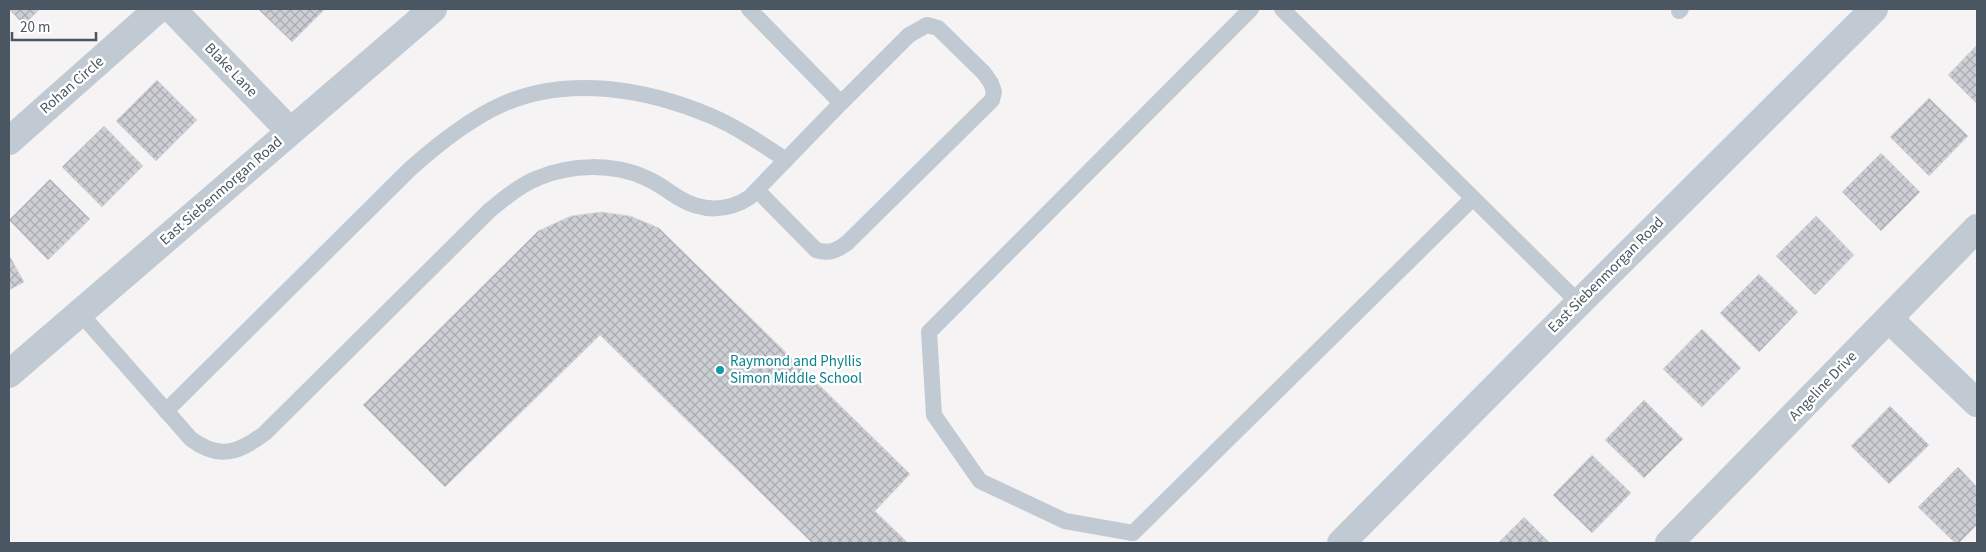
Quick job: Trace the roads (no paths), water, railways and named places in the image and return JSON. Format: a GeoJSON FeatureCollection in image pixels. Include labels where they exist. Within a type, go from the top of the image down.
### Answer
{"type":"FeatureCollection","features":[{"type":"Feature","properties":{"kind":"street","name":"Rohan Circle"},"geometry":{"type":"LineString","coordinates":[[9,141],[158,9]]}},
{"type":"Feature","properties":{"kind":"street","name":"Blake Lane"},"geometry":{"type":"LineString","coordinates":[[172,9],[290,131]]}},
{"type":"Feature","properties":{"kind":"street","name":"East Siebenmorgan Road"},"geometry":{"type":"LineString","coordinates":[[9,374],[433,9]]}},
{"type":"Feature","properties":{"kind":"street","name":"East Siebenmorgan Road"},"geometry":{"type":"LineString","coordinates":[[1341,543],[1578,303],[1874,9]]}},
{"type":"Feature","properties":{"kind":"street","name":"Angeline Drive"},"geometry":{"type":"LineString","coordinates":[[1669,543],[1977,228]]}},
{"type":"Feature","properties":{"kind":"street"},"geometry":{"type":"LineString","coordinates":[[1890,319],[1977,403]]}},
{"type":"Feature","properties":{"kind":"lane"},"geometry":{"type":"LineString","coordinates":[[749,9],[841,103]]}},
{"type":"Feature","properties":{"kind":"lane"},"geometry":{"type":"LineString","coordinates":[[1251,9],[929,332],[934,415],[980,481],[1065,521],[1133,533],[1473,198]]}},
{"type":"Feature","properties":{"kind":"lane"},"geometry":{"type":"LineString","coordinates":[[1282,9],[1578,303]]}},
{"type":"Feature","properties":{"kind":"lane"},"geometry":{"type":"LineString","coordinates":[[80,313],[190,440],[202,448],[228,452],[253,442],[265,433],[490,210],[518,188],[536,178],[574,168],[612,169],[647,178],[686,202],[707,208],[725,209],[739,204],[757,190],[908,35],[927,25],[938,28],[992,83],[994,92],[992,100],[847,243],[836,251],[826,253],[816,250],[757,190]]}},
{"type":"Feature","properties":{"kind":"lane"},"geometry":{"type":"LineString","coordinates":[[166,411],[410,169],[457,131],[504,104],[540,93],[581,88],[631,91],[712,116],[786,160]]}},
{"type":"Feature","properties":{"kind":"place","name":"Raymond and Phyllis Simon Middle School"},"geometry":{"type":"Point","coordinates":[720,370]}}]}
